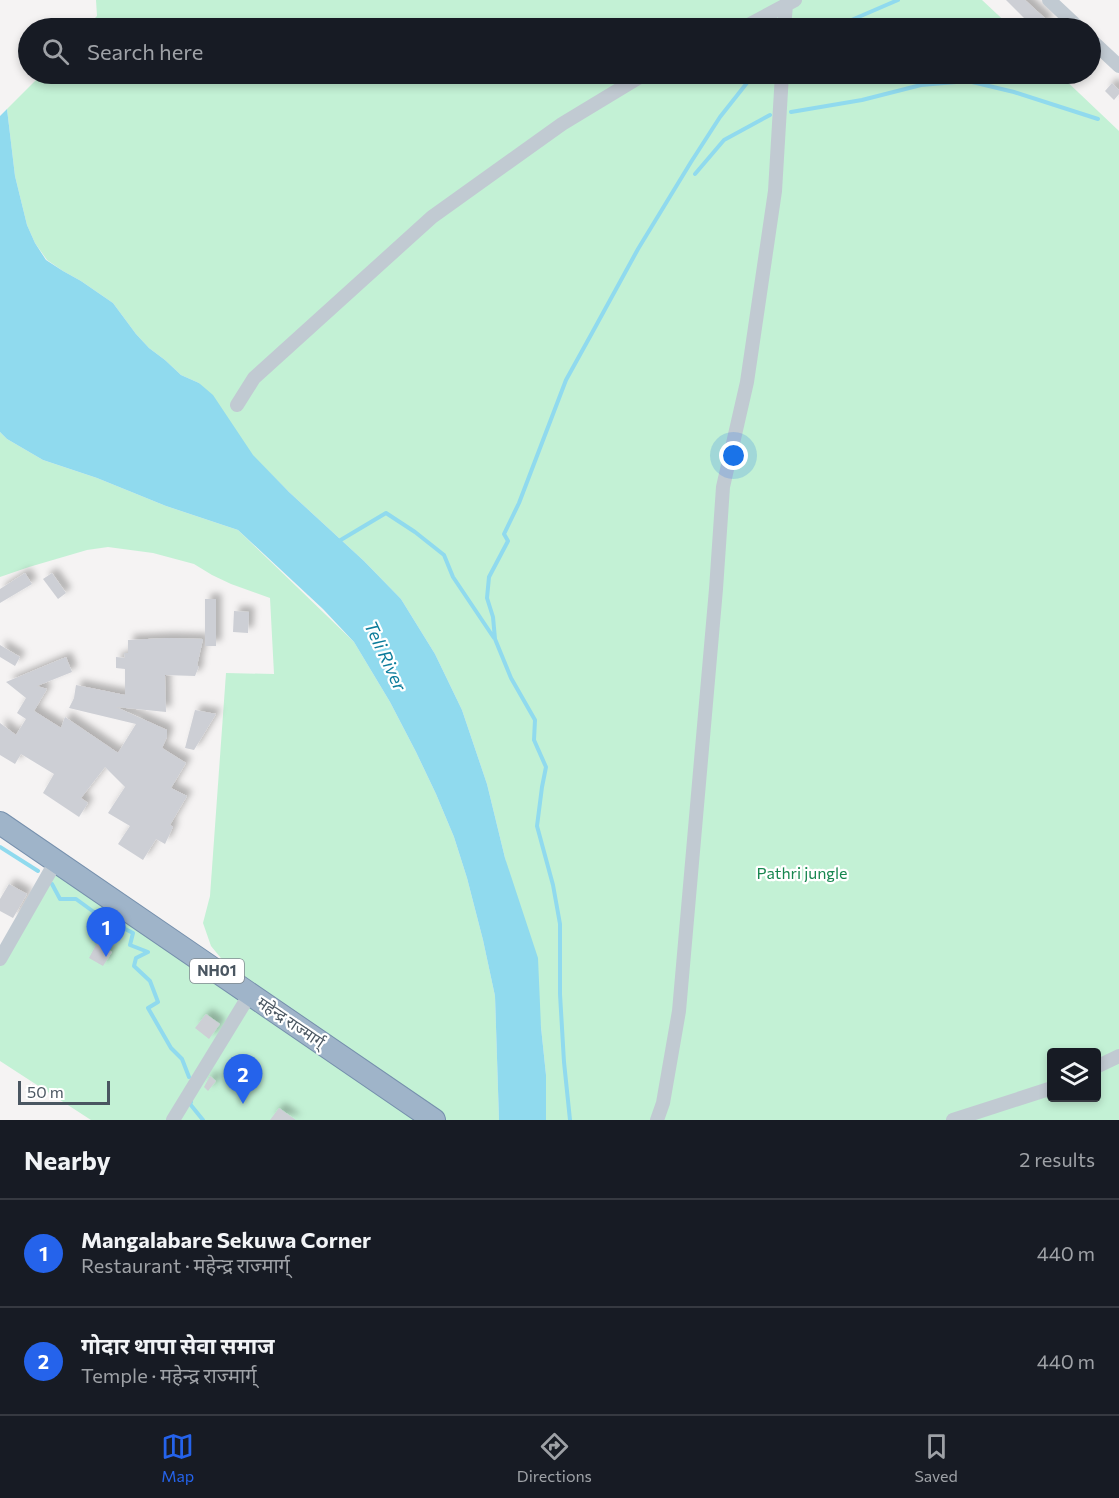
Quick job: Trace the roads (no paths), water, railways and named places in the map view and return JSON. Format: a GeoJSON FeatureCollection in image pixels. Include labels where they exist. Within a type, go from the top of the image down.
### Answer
{"type":"FeatureCollection","features":[{"type":"Feature","properties":{"kind":"highway","name":"महेन्द्र राज्मार्ग्"},"geometry":{"type":"LineString","coordinates":[[0,823],[434,1120]]}},
{"type":"Feature","properties":{"kind":"street"},"geometry":{"type":"LineString","coordinates":[[1049,0],[1068,18]]}},
{"type":"Feature","properties":{"kind":"street"},"geometry":{"type":"LineString","coordinates":[[762,18],[791,3]]}},
{"type":"Feature","properties":{"kind":"street"},"geometry":{"type":"LineString","coordinates":[[787,18],[791,3]]}},
{"type":"Feature","properties":{"kind":"street"},"geometry":{"type":"LineString","coordinates":[[1101,49],[1119,66]]}},
{"type":"Feature","properties":{"kind":"street"},"geometry":{"type":"LineString","coordinates":[[237,405],[254,378],[432,217],[562,124],[628,84]]}},
{"type":"Feature","properties":{"kind":"street"},"geometry":{"type":"LineString","coordinates":[[657,1120],[663,1103],[679,1011],[723,487],[747,382],[775,191],[781,84]]}},
{"type":"Feature","properties":{"kind":"street"},"geometry":{"type":"LineString","coordinates":[[0,959],[56,861]]}},
{"type":"Feature","properties":{"kind":"street"},"geometry":{"type":"LineString","coordinates":[[173,1120],[250,994]]}},
{"type":"Feature","properties":{"kind":"street"},"geometry":{"type":"LineString","coordinates":[[1101,1065],[1119,1056]]}},
{"type":"Feature","properties":{"kind":"street"},"geometry":{"type":"LineString","coordinates":[[952,1120],[1047,1090]]}},
{"type":"Feature","properties":{"kind":"water","name":"Teli River"},"geometry":{"type":"Polygon","coordinates":[[[7,109],[15,176],[27,225],[46,260],[113,303],[149,348],[181,375],[199,383],[213,395],[253,455],[401,599],[435,654],[462,710],[487,784],[505,858],[538,958],[546,1075],[546,1120],[499,1120],[495,996],[467,878],[454,837],[416,752],[390,702],[354,642],[323,609],[238,530],[43,460],[7,439],[0,432],[0,116],[7,109]]]}},
{"type":"Feature","properties":{"kind":"waterway"},"geometry":{"type":"LineString","coordinates":[[856,18],[898,0]]}},
{"type":"Feature","properties":{"kind":"waterway"},"geometry":{"type":"LineString","coordinates":[[570,1120],[560,994],[560,924],[553,885],[537,826],[546,767],[534,740],[535,720],[511,678],[495,639],[493,617],[487,598],[489,577],[508,541],[504,534],[519,503],[566,380],[638,249],[720,117],[746,84]]}},
{"type":"Feature","properties":{"kind":"waterway"},"geometry":{"type":"LineString","coordinates":[[791,112],[862,100],[933,84]]}},
{"type":"Feature","properties":{"kind":"waterway"},"geometry":{"type":"LineString","coordinates":[[981,84],[1014,92],[1098,119]]}},
{"type":"Feature","properties":{"kind":"waterway"},"geometry":{"type":"LineString","coordinates":[[695,174],[724,140],[770,115]]}},
{"type":"Feature","properties":{"kind":"waterway"},"geometry":{"type":"LineString","coordinates":[[339,541],[386,513],[444,555],[453,577],[494,638]]}},
{"type":"Feature","properties":{"kind":"waterway"},"geometry":{"type":"LineString","coordinates":[[0,847],[38,871]]}},
{"type":"Feature","properties":{"kind":"waterway"},"geometry":{"type":"LineString","coordinates":[[52,884],[60,899],[76,899],[98,915],[133,933],[130,945],[148,952],[136,958],[134,966],[150,981],[158,1002],[148,1008],[171,1048],[182,1059],[189,1077]]}},
{"type":"Feature","properties":{"kind":"waterway"},"geometry":{"type":"LineString","coordinates":[[191,1102],[190,1104],[203,1120]]}},
{"type":"Feature","properties":{"kind":"place","name":"Mangalabare Sekuwa Corner"},"geometry":{"type":"Point","coordinates":[106,957]}},
{"type":"Feature","properties":{"kind":"place","name":"गोदार थापा सेवा समाज"},"geometry":{"type":"Point","coordinates":[243,1104]}},
{"type":"Feature","properties":{"kind":"park label","name":"Pathri jungle"},"geometry":{"type":"Point","coordinates":[802,873]}}]}
